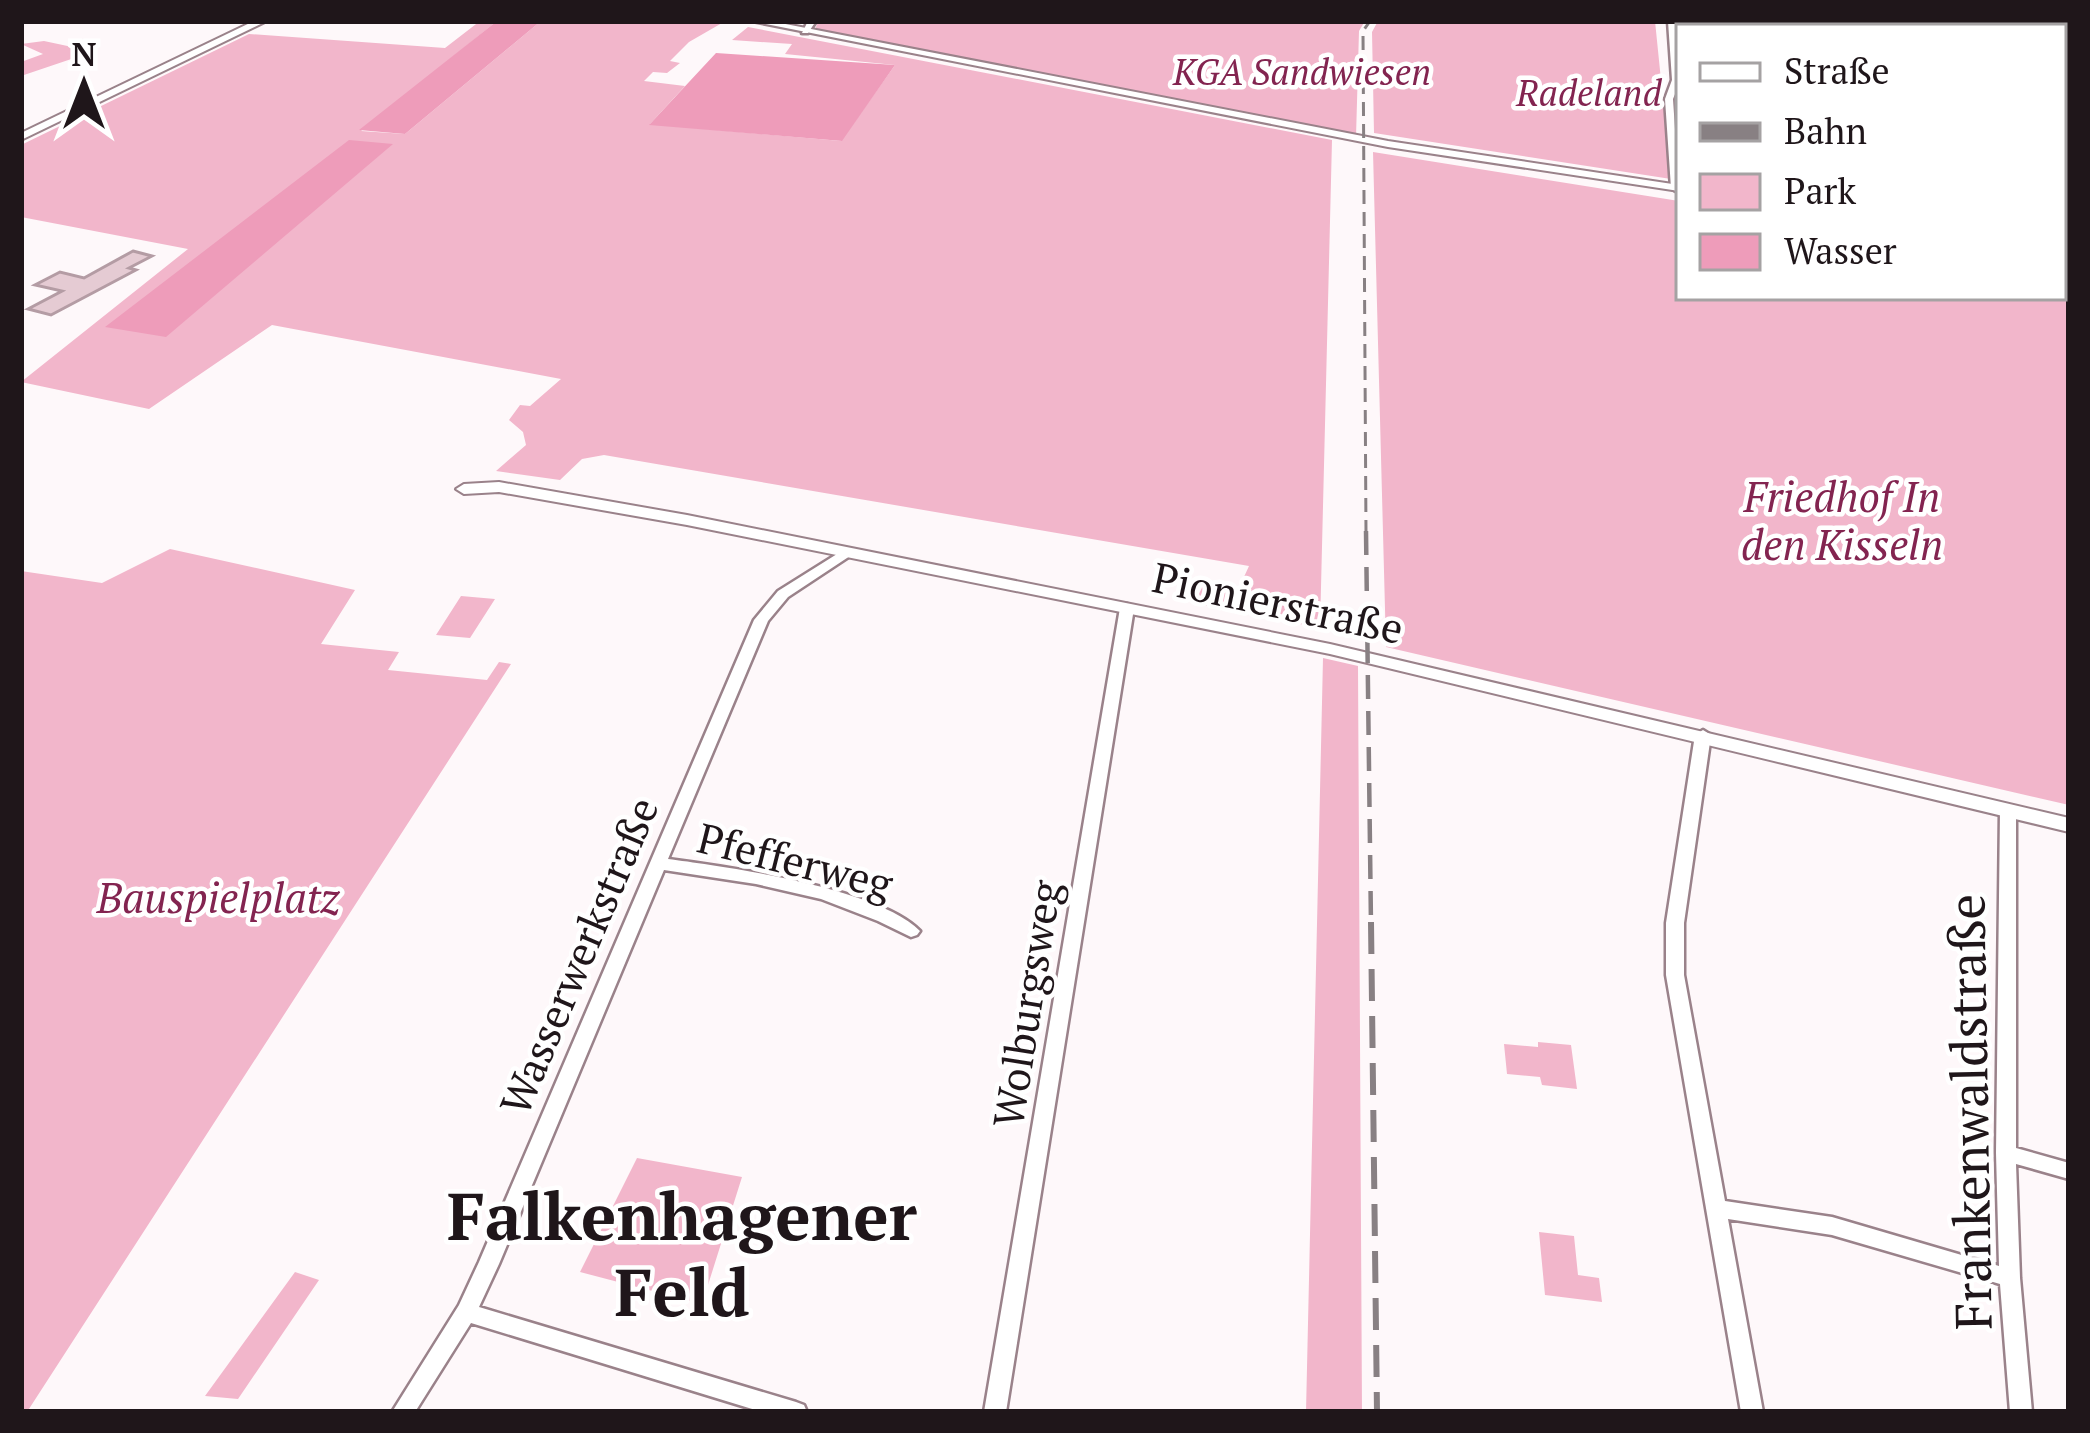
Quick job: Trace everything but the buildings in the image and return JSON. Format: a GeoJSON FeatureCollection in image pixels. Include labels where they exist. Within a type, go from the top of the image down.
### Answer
{"type":"FeatureCollection","features":[{"type":"Feature","properties":{"kind":"street"},"geometry":{"type":"LineString","coordinates":[[21,137],[262,21]]}},
{"type":"Feature","properties":{"kind":"street"},"geometry":{"type":"LineString","coordinates":[[755,21],[809,26],[1388,144],[1676,188]]}},
{"type":"Feature","properties":{"kind":"street"},"geometry":{"type":"LineString","coordinates":[[1672,21],[1676,94]]}},
{"type":"Feature","properties":{"kind":"street","name":"Pionierstraße"},"geometry":{"type":"LineString","coordinates":[[464,488],[500,487],[544,494],[1127,608],[1703,735],[2069,825]]}},
{"type":"Feature","properties":{"kind":"street","name":"Wasserwerkstraße"},"geometry":{"type":"LineString","coordinates":[[403,1412],[466,1312],[761,620],[784,593],[845,553]]}},
{"type":"Feature","properties":{"kind":"street","name":"Wolburgsweg"},"geometry":{"type":"LineString","coordinates":[[995,1412],[1127,608]]}},
{"type":"Feature","properties":{"kind":"street"},"geometry":{"type":"LineString","coordinates":[[1703,735],[1675,923],[1675,975],[1753,1412]]}},
{"type":"Feature","properties":{"kind":"street","name":"Frankenwaldstraße"},"geometry":{"type":"LineString","coordinates":[[2008,811],[2006,1153],[2021,1412]]}},
{"type":"Feature","properties":{"kind":"street","name":"Pfefferweg"},"geometry":{"type":"LineString","coordinates":[[660,864],[829,898],[883,913],[911,931]]}},
{"type":"Feature","properties":{"kind":"street"},"geometry":{"type":"LineString","coordinates":[[2006,1153],[2069,1171]]}},
{"type":"Feature","properties":{"kind":"street"},"geometry":{"type":"LineString","coordinates":[[1720,1209],[1832,1226],[2010,1278]]}},
{"type":"Feature","properties":{"kind":"street"},"geometry":{"type":"LineString","coordinates":[[466,1312],[796,1412]]}},
{"type":"Feature","properties":{"kind":"green space"},"geometry":{"type":"Polygon","coordinates":[[[480,21],[497,21],[361,131],[405,134],[541,21],[713,21],[722,23],[689,42],[670,61],[680,63],[667,73],[653,72],[644,81],[685,86],[650,124],[841,141],[895,65],[785,54],[792,44],[732,40],[748,27],[1332,140],[1320,628],[1194,603],[1203,586],[1238,590],[1249,566],[604,455],[582,459],[560,480],[496,471],[526,445],[523,432],[509,420],[520,405],[530,406],[561,379],[272,325],[149,409],[21,382],[188,249],[21,217],[21,145],[249,34],[445,48],[480,21]]]}},
{"type":"Feature","properties":{"kind":"green space","name":"KGA Sandwiesen"},"geometry":{"type":"Polygon","coordinates":[[[818,21],[1365,21],[1359,31],[1356,137],[815,30],[818,21]]]}},
{"type":"Feature","properties":{"kind":"green space","name":"Radeland"},"geometry":{"type":"Polygon","coordinates":[[[1378,21],[1655,21],[1671,179],[1374,133],[1372,32],[1378,21]]]}},
{"type":"Feature","properties":{"kind":"green space"},"geometry":{"type":"Polygon","coordinates":[[[1797,21],[2069,21],[2069,30],[2066,24],[1797,21]]]}},
{"type":"Feature","properties":{"kind":"green space"},"geometry":{"type":"Polygon","coordinates":[[[44,41],[92,52],[21,76],[21,62],[43,54],[21,44],[44,41]]]}},
{"type":"Feature","properties":{"kind":"green space","name":"Friedhof In den Kisseln"},"geometry":{"type":"Polygon","coordinates":[[[1373,152],[1676,201],[1676,300],[2066,300],[2069,263],[2069,805],[1386,647],[1373,152]]]}},
{"type":"Feature","properties":{"kind":"green space","name":"Bauspielplatz"},"geometry":{"type":"Polygon","coordinates":[[[170,549],[355,590],[321,644],[399,652],[388,670],[487,680],[499,662],[511,664],[27,1412],[21,1412],[21,571],[102,583],[170,549]]]}},
{"type":"Feature","properties":{"kind":"green space"},"geometry":{"type":"Polygon","coordinates":[[[461,596],[495,599],[470,638],[436,635],[461,596]]]}},
{"type":"Feature","properties":{"kind":"green space"},"geometry":{"type":"Polygon","coordinates":[[[1323,658],[1358,666],[1362,1412],[1306,1412],[1323,658]]]}},
{"type":"Feature","properties":{"kind":"green space"},"geometry":{"type":"Polygon","coordinates":[[[1538,1042],[1571,1045],[1577,1089],[1542,1085],[1540,1077],[1507,1074],[1504,1044],[1538,1047],[1538,1042]]]}},
{"type":"Feature","properties":{"kind":"green space"},"geometry":{"type":"Polygon","coordinates":[[[637,1158],[742,1177],[702,1304],[580,1272],[637,1158]]]}},
{"type":"Feature","properties":{"kind":"green space"},"geometry":{"type":"Polygon","coordinates":[[[1539,1232],[1574,1236],[1578,1275],[1599,1278],[1602,1302],[1545,1295],[1539,1232]]]}},
{"type":"Feature","properties":{"kind":"green space"},"geometry":{"type":"Polygon","coordinates":[[[295,1272],[319,1280],[238,1399],[205,1396],[295,1272]]]}},
{"type":"Feature","properties":{"kind":"water"},"geometry":{"type":"Polygon","coordinates":[[[497,21],[541,21],[405,134],[359,130],[497,21]]]}},
{"type":"Feature","properties":{"kind":"water"},"geometry":{"type":"Polygon","coordinates":[[[716,53],[895,65],[842,141],[649,125],[716,53]]]}},
{"type":"Feature","properties":{"kind":"water"},"geometry":{"type":"Polygon","coordinates":[[[349,140],[393,144],[166,337],[105,327],[349,140]]]}},
{"type":"Feature","properties":{"kind":"railway"},"geometry":{"type":"LineString","coordinates":[[1366,534],[1363,31],[1370,21]]}},
{"type":"Feature","properties":{"kind":"railway"},"geometry":{"type":"LineString","coordinates":[[1366,531],[1371,925]]}},
{"type":"Feature","properties":{"kind":"railway"},"geometry":{"type":"LineString","coordinates":[[1371,922],[1377,1412]]}},
{"type":"Feature","properties":{"kind":"district","name":"Falkenhagener Feld"},"geometry":{"type":"Point","coordinates":[682,1254]}}]}
